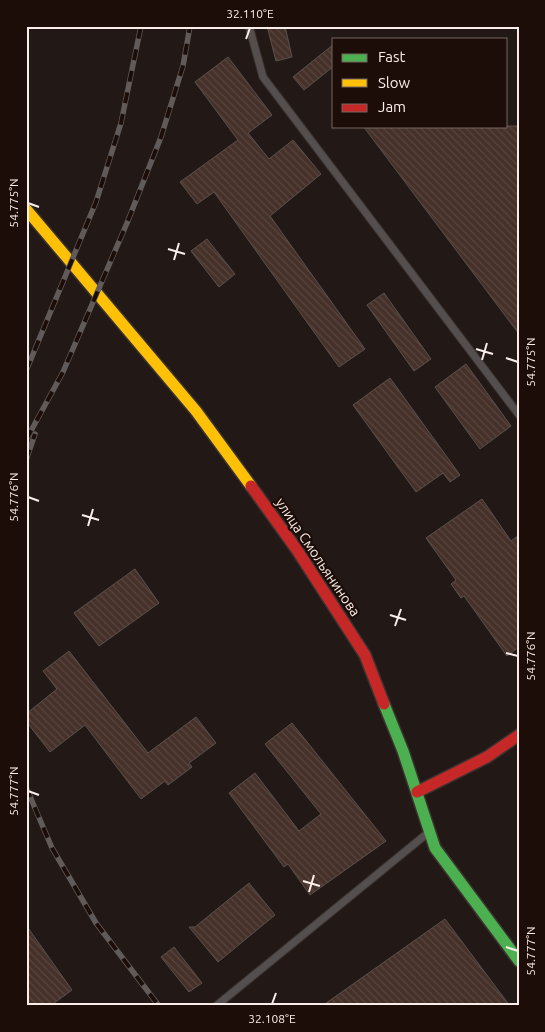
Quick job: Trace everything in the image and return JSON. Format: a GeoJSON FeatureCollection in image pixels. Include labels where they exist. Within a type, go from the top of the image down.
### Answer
{"type":"FeatureCollection","features":[{"type":"Feature","properties":{"kind":"street","name":"улица Смольянинова"},"geometry":{"type":"LineString","coordinates":[[26,209],[196,411],[297,550],[365,655],[418,792],[435,848],[519,961]]}},
{"type":"Feature","properties":{"kind":"street"},"geometry":{"type":"LineString","coordinates":[[418,792],[488,757],[519,735]]}},
{"type":"Feature","properties":{"kind":"lane"},"geometry":{"type":"LineString","coordinates":[[249,26],[263,77],[519,415]]}},
{"type":"Feature","properties":{"kind":"lane"},"geometry":{"type":"LineString","coordinates":[[216,1006],[429,832]]}},
{"type":"Feature","properties":{"kind":"building"},"geometry":{"type":"Polygon","coordinates":[[[267,26],[285,26],[292,57],[276,61],[267,26]]]}},
{"type":"Feature","properties":{"kind":"building"},"geometry":{"type":"Polygon","coordinates":[[[332,46],[332,68],[304,90],[293,77],[332,46]]]}},
{"type":"Feature","properties":{"kind":"building"},"geometry":{"type":"Polygon","coordinates":[[[228,57],[272,115],[248,133],[269,159],[293,140],[321,174],[270,216],[365,349],[339,367],[214,192],[197,204],[180,182],[238,140],[195,82],[228,57]]]}},
{"type":"Feature","properties":{"kind":"building"},"geometry":{"type":"Polygon","coordinates":[[[508,126],[519,126],[519,334],[364,128],[508,128],[508,126]]]}},
{"type":"Feature","properties":{"kind":"building"},"geometry":{"type":"Polygon","coordinates":[[[207,239],[235,274],[219,287],[191,251],[207,239]]]}},
{"type":"Feature","properties":{"kind":"building"},"geometry":{"type":"Polygon","coordinates":[[[384,293],[431,359],[414,371],[367,305],[384,293]]]}},
{"type":"Feature","properties":{"kind":"building"},"geometry":{"type":"Polygon","coordinates":[[[466,364],[511,426],[480,449],[435,387],[466,364]]]}},
{"type":"Feature","properties":{"kind":"building"},"geometry":{"type":"Polygon","coordinates":[[[390,378],[460,475],[450,482],[443,473],[416,492],[353,405],[390,378]]]}},
{"type":"Feature","properties":{"kind":"building"},"geometry":{"type":"Polygon","coordinates":[[[482,499],[511,541],[519,535],[519,647],[507,656],[464,596],[461,598],[451,584],[456,580],[426,538],[482,499]]]}},
{"type":"Feature","properties":{"kind":"building"},"geometry":{"type":"Polygon","coordinates":[[[135,569],[159,603],[99,646],[74,613],[135,569]]]}},
{"type":"Feature","properties":{"kind":"building"},"geometry":{"type":"Polygon","coordinates":[[[69,651],[148,753],[196,717],[216,743],[189,763],[192,767],[168,785],[165,781],[141,799],[85,725],[50,752],[26,721],[26,714],[57,689],[43,671],[69,651]]]}},
{"type":"Feature","properties":{"kind":"building"},"geometry":{"type":"Polygon","coordinates":[[[292,723],[386,841],[310,895],[288,864],[284,867],[229,793],[255,773],[299,831],[321,814],[265,744],[292,723]]]}},
{"type":"Feature","properties":{"kind":"building"},"geometry":{"type":"Polygon","coordinates":[[[249,883],[275,915],[218,962],[189,927],[195,927],[249,883]]]}},
{"type":"Feature","properties":{"kind":"building"},"geometry":{"type":"Polygon","coordinates":[[[445,919],[510,1006],[322,1006],[445,919]]]}},
{"type":"Feature","properties":{"kind":"building"},"geometry":{"type":"Polygon","coordinates":[[[26,925],[72,990],[50,1006],[26,1006],[26,925]]]}},
{"type":"Feature","properties":{"kind":"building"},"geometry":{"type":"Polygon","coordinates":[[[174,947],[202,983],[189,992],[161,957],[174,947]]]}},
{"type":"Feature","properties":{"kind":"railway"},"geometry":{"type":"LineString","coordinates":[[26,371],[96,202],[121,123],[141,26]]}},
{"type":"Feature","properties":{"kind":"railway"},"geometry":{"type":"LineString","coordinates":[[26,440],[63,372],[127,223],[161,137],[183,66],[190,26]]}},
{"type":"Feature","properties":{"kind":"railway"},"geometry":{"type":"LineString","coordinates":[[26,460],[35,434]]}},
{"type":"Feature","properties":{"kind":"railway"},"geometry":{"type":"LineString","coordinates":[[26,787],[52,848],[96,923],[159,1006]]}},
{"type":"Feature","properties":{"kind":"traffic: fast"},"geometry":{"type":"LineString","coordinates":[[384,704],[403,751],[435,848],[519,961]]}},
{"type":"Feature","properties":{"kind":"traffic: slow"},"geometry":{"type":"LineString","coordinates":[[26,209],[196,411],[251,486]]}},
{"type":"Feature","properties":{"kind":"traffic: jam"},"geometry":{"type":"LineString","coordinates":[[251,486],[297,550],[365,655],[384,704]]}},
{"type":"Feature","properties":{"kind":"traffic: jam"},"geometry":{"type":"LineString","coordinates":[[417,792],[487,757],[519,735]]}}]}
